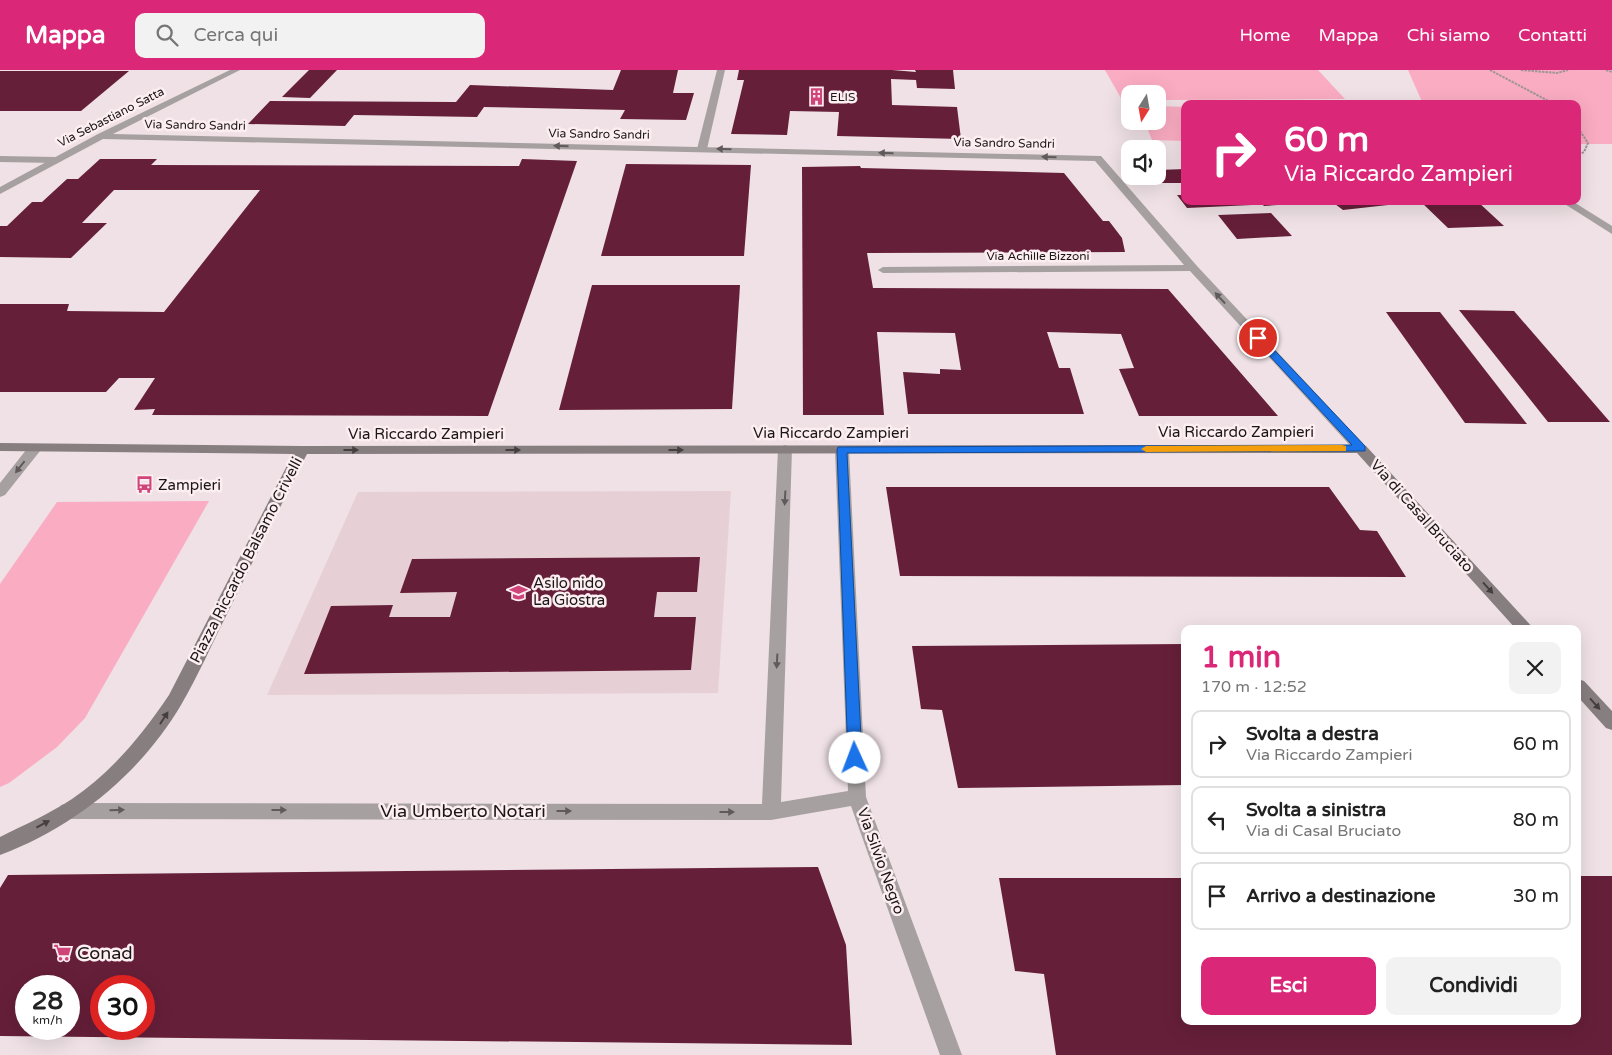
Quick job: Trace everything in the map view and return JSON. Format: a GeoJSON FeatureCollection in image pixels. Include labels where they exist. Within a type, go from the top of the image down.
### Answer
{"type":"FeatureCollection","features":[{"type":"Feature","properties":{"kind":"street","name":"Via Sebastiano Satta"},"geometry":{"type":"LineString","coordinates":[[0,191],[101,136],[236,70]]}},
{"type":"Feature","properties":{"kind":"street"},"geometry":{"type":"LineString","coordinates":[[702,149],[721,70]]}},
{"type":"Feature","properties":{"kind":"street","name":"Via Sandro Sandri"},"geometry":{"type":"LineString","coordinates":[[101,136],[1098,158]]}},
{"type":"Feature","properties":{"kind":"street","name":"Via di Casal Bruciato"},"geometry":{"type":"LineString","coordinates":[[1098,158],[1193,268],[1522,625]]}},
{"type":"Feature","properties":{"kind":"street"},"geometry":{"type":"LineString","coordinates":[[0,160],[56,160]]}},
{"type":"Feature","properties":{"kind":"street"},"geometry":{"type":"LineString","coordinates":[[1571,205],[1612,231]]}},
{"type":"Feature","properties":{"kind":"street","name":"Via Achille Bizzoni"},"geometry":{"type":"LineString","coordinates":[[883,270],[1193,268]]}},
{"type":"Feature","properties":{"kind":"street","name":"Piazza Riccardo Balsamo Crivelli"},"geometry":{"type":"LineString","coordinates":[[0,447],[302,450],[176,700],[156,729],[123,768],[89,797],[68,811],[0,846]]}},
{"type":"Feature","properties":{"kind":"street"},"geometry":{"type":"LineString","coordinates":[[0,504],[3,489],[35,448]]}},
{"type":"Feature","properties":{"kind":"street","name":"Via Riccardo Zampieri"},"geometry":{"type":"LineString","coordinates":[[302,450],[1361,448]]}},
{"type":"Feature","properties":{"kind":"street"},"geometry":{"type":"LineString","coordinates":[[771,812],[785,450]]}},
{"type":"Feature","properties":{"kind":"street","name":"Via Silvio Negro"},"geometry":{"type":"LineString","coordinates":[[842,450],[857,796],[951,1055]]}},
{"type":"Feature","properties":{"kind":"street"},"geometry":{"type":"LineString","coordinates":[[1581,689],[1612,723]]}},
{"type":"Feature","properties":{"kind":"street","name":"Via Umberto Notari"},"geometry":{"type":"LineString","coordinates":[[68,811],[771,812],[857,796]]}},
{"type":"Feature","properties":{"kind":"path"},"geometry":{"type":"LineString","coordinates":[[1490,70],[1546,100]]}},
{"type":"Feature","properties":{"kind":"path"},"geometry":{"type":"LineString","coordinates":[[1521,70],[1557,73],[1568,70]]}},
{"type":"Feature","properties":{"kind":"path"},"geometry":{"type":"LineString","coordinates":[[1606,70],[1612,72]]}},
{"type":"Feature","properties":{"kind":"path"},"geometry":{"type":"LineString","coordinates":[[1581,132],[1588,143],[1584,152],[1581,153]]}},
{"type":"Feature","properties":{"kind":"shaded area"},"geometry":{"type":"Polygon","coordinates":[[[1105,70],[1318,70],[1345,99],[1166,100],[1166,85],[1121,85],[1121,98],[1105,70]]]}},
{"type":"Feature","properties":{"kind":"shaded area"},"geometry":{"type":"Polygon","coordinates":[[[1408,70],[1612,70],[1612,144],[1581,144],[1581,100],[1421,100],[1408,70]]]}},
{"type":"Feature","properties":{"kind":"shaded area"},"geometry":{"type":"Polygon","coordinates":[[[1166,106],[1181,107],[1181,141],[1152,140],[1148,130],[1166,130],[1166,106]]]}},
{"type":"Feature","properties":{"kind":"shaded area","name":"Asilo nido La Giostra"},"geometry":{"type":"Polygon","coordinates":[[[731,491],[718,693],[267,695],[358,492],[731,491]]]}},
{"type":"Feature","properties":{"kind":"shaded area"},"geometry":{"type":"Polygon","coordinates":[[[209,501],[85,718],[57,747],[9,783],[0,787],[0,584],[57,502],[209,501]]]}},
{"type":"Feature","properties":{"kind":"building"},"geometry":{"type":"Polygon","coordinates":[[[309,70],[337,70],[310,98],[282,97],[309,70]]]}},
{"type":"Feature","properties":{"kind":"building"},"geometry":{"type":"Polygon","coordinates":[[[621,70],[678,70],[673,93],[694,93],[686,120],[620,119],[625,110],[484,107],[477,117],[354,115],[345,126],[248,124],[270,101],[456,102],[470,85],[613,90],[621,70]]]}},
{"type":"Feature","properties":{"kind":"building","name":"ELIS"},"geometry":{"type":"Polygon","coordinates":[[[739,70],[892,70],[916,72],[915,70],[953,70],[955,89],[917,88],[916,80],[891,79],[892,105],[957,107],[961,139],[837,136],[839,112],[790,111],[787,135],[731,134],[744,80],[737,80],[739,70]]]}},
{"type":"Feature","properties":{"kind":"building"},"geometry":{"type":"Polygon","coordinates":[[[0,71],[129,71],[81,111],[0,111],[0,71]]]}},
{"type":"Feature","properties":{"kind":"building"},"geometry":{"type":"Polygon","coordinates":[[[100,159],[157,159],[151,165],[519,166],[522,159],[577,161],[488,416],[152,415],[155,409],[134,410],[155,378],[119,378],[106,392],[0,392],[0,304],[69,304],[67,311],[164,312],[260,190],[114,190],[82,223],[107,223],[71,258],[0,257],[0,226],[7,226],[32,202],[42,202],[67,179],[78,179],[100,159]]]}},
{"type":"Feature","properties":{"kind":"building"},"geometry":{"type":"Polygon","coordinates":[[[626,164],[751,165],[744,256],[601,256],[626,164]]]}},
{"type":"Feature","properties":{"kind":"building"},"geometry":{"type":"Polygon","coordinates":[[[860,166],[861,168],[1064,173],[1103,221],[1109,221],[1122,238],[1125,252],[867,253],[873,288],[1168,289],[1278,416],[1139,416],[1119,369],[1134,368],[1121,334],[1047,332],[1059,368],[1070,368],[1084,414],[908,414],[903,372],[940,374],[940,369],[961,370],[955,333],[877,332],[884,415],[803,415],[802,167],[860,166]]]}},
{"type":"Feature","properties":{"kind":"building"},"geometry":{"type":"Polygon","coordinates":[[[1181,169],[1181,183],[1166,183],[1166,170],[1181,169]]]}},
{"type":"Feature","properties":{"kind":"building"},"geometry":{"type":"Polygon","coordinates":[[[1185,205],[1252,205],[1187,208],[1185,205]]]}},
{"type":"Feature","properties":{"kind":"building"},"geometry":{"type":"Polygon","coordinates":[[[1336,205],[1388,205],[1343,210],[1336,205]]]}},
{"type":"Feature","properties":{"kind":"building"},"geometry":{"type":"Polygon","coordinates":[[[1424,205],[1481,205],[1504,226],[1448,228],[1424,205]]]}},
{"type":"Feature","properties":{"kind":"building"},"geometry":{"type":"Polygon","coordinates":[[[1271,213],[1292,236],[1237,239],[1218,215],[1271,213]]]}},
{"type":"Feature","properties":{"kind":"building"},"geometry":{"type":"Polygon","coordinates":[[[592,285],[740,285],[732,409],[559,410],[592,285]]]}},
{"type":"Feature","properties":{"kind":"building"},"geometry":{"type":"Polygon","coordinates":[[[1459,310],[1514,311],[1610,422],[1548,422],[1459,310]]]}},
{"type":"Feature","properties":{"kind":"building"},"geometry":{"type":"Polygon","coordinates":[[[1386,312],[1440,312],[1527,424],[1465,423],[1386,312]]]}},
{"type":"Feature","properties":{"kind":"building"},"geometry":{"type":"Polygon","coordinates":[[[886,487],[1329,487],[1360,530],[1377,531],[1406,577],[900,576],[886,487]]]}},
{"type":"Feature","properties":{"kind":"building"},"geometry":{"type":"Polygon","coordinates":[[[700,557],[697,592],[657,592],[654,617],[696,617],[691,670],[304,674],[331,606],[393,605],[389,617],[450,617],[457,592],[400,593],[412,559],[700,557]]]}},
{"type":"Feature","properties":{"kind":"building"},"geometry":{"type":"Polygon","coordinates":[[[1181,644],[1181,785],[958,788],[942,710],[921,709],[912,646],[1181,644]]]}},
{"type":"Feature","properties":{"kind":"building"},"geometry":{"type":"Polygon","coordinates":[[[818,867],[846,945],[852,1045],[155,1038],[155,975],[90,975],[90,1037],[80,1037],[80,975],[15,975],[15,1036],[0,1036],[0,888],[8,875],[818,867]]]}},
{"type":"Feature","properties":{"kind":"building"},"geometry":{"type":"Polygon","coordinates":[[[1581,876],[1612,876],[1612,1055],[1056,1055],[1044,974],[1015,971],[999,878],[1181,878],[1181,1025],[1581,1025],[1581,876]]]}},
{"type":"Feature","properties":{"kind":"slow traffic"},"geometry":{"type":"LineString","coordinates":[[1146,449],[1342,448]]}},
{"type":"Feature","properties":{"kind":"place","name":"ELIS"},"geometry":{"type":"Point","coordinates":[816,97]}},
{"type":"Feature","properties":{"kind":"place","name":"Zampieri"},"geometry":{"type":"Point","coordinates":[144,485]}},
{"type":"Feature","properties":{"kind":"place","name":"Asilo nido La Giostra"},"geometry":{"type":"Point","coordinates":[519,592]}},
{"type":"Feature","properties":{"kind":"place","name":"Conad"},"geometry":{"type":"Point","coordinates":[63,953]}},
{"type":"Feature","properties":{"kind":"route"},"geometry":{"type":"LineString","coordinates":[[855,758],[842,450],[1361,448],[1258,338]]}}]}
